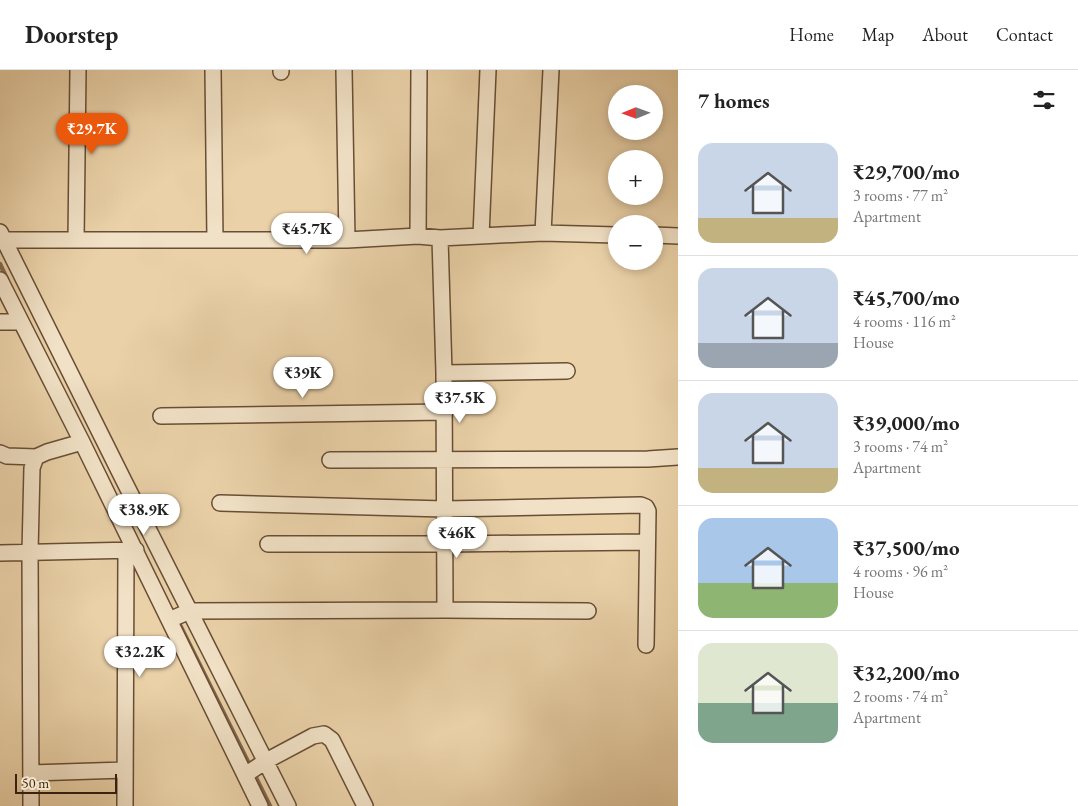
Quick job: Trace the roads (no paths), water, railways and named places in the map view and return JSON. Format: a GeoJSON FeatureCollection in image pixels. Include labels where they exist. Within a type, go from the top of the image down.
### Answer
{"type":"FeatureCollection","features":[{"type":"Feature","properties":{"kind":"street"},"geometry":{"type":"LineString","coordinates":[[76,240],[78,70]]}},
{"type":"Feature","properties":{"kind":"street"},"geometry":{"type":"LineString","coordinates":[[214,70],[215,240]]}},
{"type":"Feature","properties":{"kind":"street"},"geometry":{"type":"LineString","coordinates":[[344,70],[348,240]]}},
{"type":"Feature","properties":{"kind":"street"},"geometry":{"type":"LineString","coordinates":[[418,236],[419,70]]}},
{"type":"Feature","properties":{"kind":"street"},"geometry":{"type":"LineString","coordinates":[[481,236],[488,70]]}},
{"type":"Feature","properties":{"kind":"street"},"geometry":{"type":"LineString","coordinates":[[543,233],[552,70]]}},
{"type":"Feature","properties":{"kind":"street"},"geometry":{"type":"LineString","coordinates":[[260,806],[254,769],[178,616],[141,550],[1,238],[76,240],[348,240],[543,233],[608,234]]}},
{"type":"Feature","properties":{"kind":"street"},"geometry":{"type":"LineString","coordinates":[[663,235],[678,234]]}},
{"type":"Feature","properties":{"kind":"street"},"geometry":{"type":"LineString","coordinates":[[440,238],[445,412],[445,610]]}},
{"type":"Feature","properties":{"kind":"street"},"geometry":{"type":"LineString","coordinates":[[0,280],[82,442],[178,616],[254,769],[288,806]]}},
{"type":"Feature","properties":{"kind":"street"},"geometry":{"type":"LineString","coordinates":[[0,322],[21,322]]}},
{"type":"Feature","properties":{"kind":"street"},"geometry":{"type":"LineString","coordinates":[[444,372],[567,371]]}},
{"type":"Feature","properties":{"kind":"street"},"geometry":{"type":"LineString","coordinates":[[161,416],[445,412]]}},
{"type":"Feature","properties":{"kind":"street"},"geometry":{"type":"LineString","coordinates":[[0,453],[7,456],[36,457],[82,442]]}},
{"type":"Feature","properties":{"kind":"street"},"geometry":{"type":"LineString","coordinates":[[31,806],[30,552],[32,468],[36,457]]}},
{"type":"Feature","properties":{"kind":"street"},"geometry":{"type":"LineString","coordinates":[[330,460],[648,459],[678,457]]}},
{"type":"Feature","properties":{"kind":"street"},"geometry":{"type":"LineString","coordinates":[[220,503],[445,508],[641,505],[646,507],[648,511],[646,645]]}},
{"type":"Feature","properties":{"kind":"street"},"geometry":{"type":"LineString","coordinates":[[268,544],[647,542]]}},
{"type":"Feature","properties":{"kind":"street"},"geometry":{"type":"LineString","coordinates":[[0,553],[141,550]]}},
{"type":"Feature","properties":{"kind":"street"},"geometry":{"type":"LineString","coordinates":[[125,806],[125,770],[141,550]]}},
{"type":"Feature","properties":{"kind":"street"},"geometry":{"type":"LineString","coordinates":[[178,616],[445,610],[588,611]]}},
{"type":"Feature","properties":{"kind":"street"},"geometry":{"type":"LineString","coordinates":[[254,769],[313,736],[324,734],[332,740],[365,806]]}},
{"type":"Feature","properties":{"kind":"street"},"geometry":{"type":"LineString","coordinates":[[31,773],[125,770]]}},
{"type":"Feature","properties":{"kind":"waterway"},"geometry":{"type":"LineString","coordinates":[[0,264],[7,279]]}},
{"type":"Feature","properties":{"kind":"waterway"},"geometry":{"type":"LineString","coordinates":[[177,619],[270,806]]}}]}
